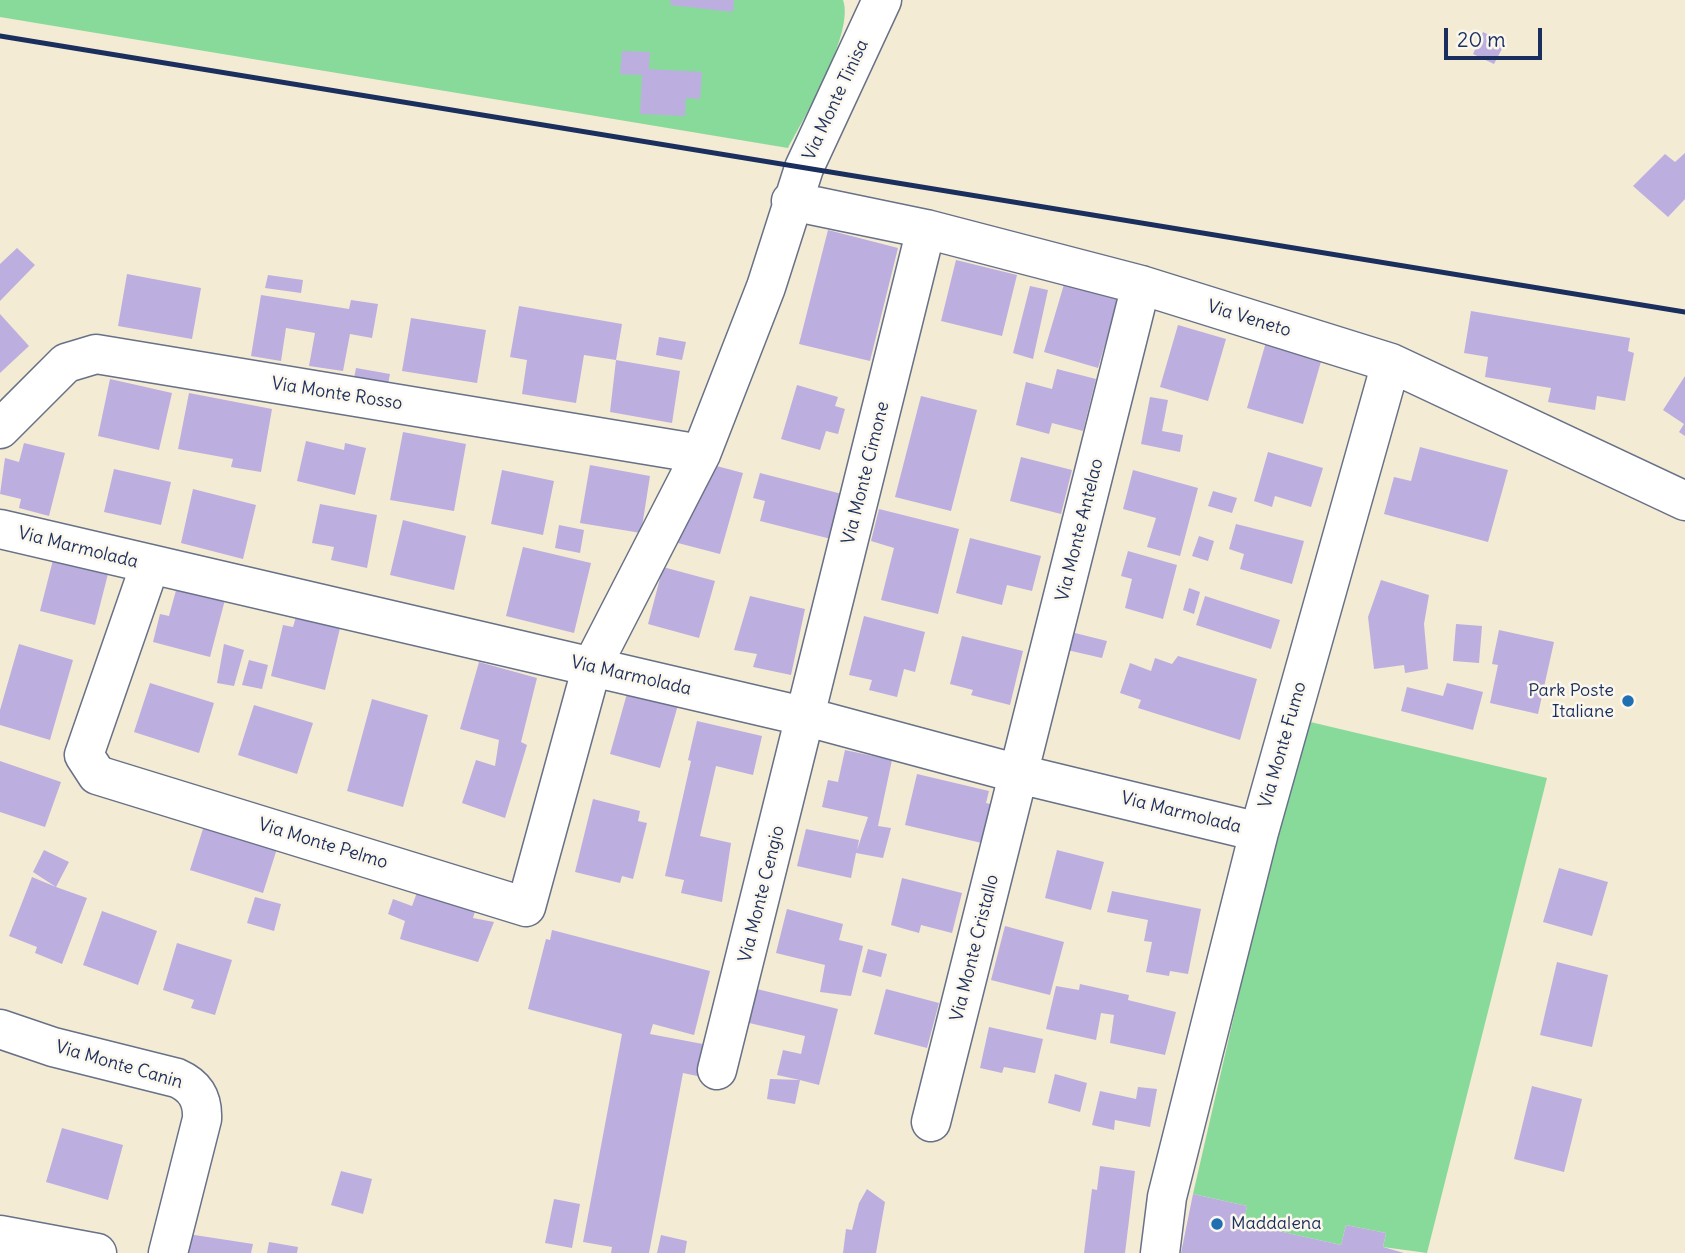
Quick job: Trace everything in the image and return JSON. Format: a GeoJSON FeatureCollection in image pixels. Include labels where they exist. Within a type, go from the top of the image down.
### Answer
{"type":"FeatureCollection","features":[{"type":"Feature","properties":{"kind":"street","name":"Via Monte Tinisa"},"geometry":{"type":"LineString","coordinates":[[791,201],[882,0]]}},
{"type":"Feature","properties":{"kind":"street","name":"Via Veneto"},"geometry":{"type":"LineString","coordinates":[[791,201],[926,229],[1141,285],[1391,363],[1685,501]]}},
{"type":"Feature","properties":{"kind":"street"},"geometry":{"type":"LineString","coordinates":[[592,666],[701,454],[766,287],[791,201]]}},
{"type":"Feature","properties":{"kind":"street","name":"Via Monte Cimone"},"geometry":{"type":"LineString","coordinates":[[807,718],[926,229]]}},
{"type":"Feature","properties":{"kind":"street","name":"Via Monte Antelao"},"geometry":{"type":"LineString","coordinates":[[1019,774],[1141,285]]}},
{"type":"Feature","properties":{"kind":"street","name":"Via Monte Rosso"},"geometry":{"type":"LineString","coordinates":[[0,429],[66,363],[96,354],[701,454]]}},
{"type":"Feature","properties":{"kind":"street","name":"Via Monte Fumo"},"geometry":{"type":"LineString","coordinates":[[1160,1253],[1167,1197],[1259,832],[1391,363]]}},
{"type":"Feature","properties":{"kind":"street","name":"Via Marmolada"},"geometry":{"type":"LineString","coordinates":[[0,529],[592,666],[1259,832]]}},
{"type":"Feature","properties":{"kind":"street","name":"Via Monte Pelmo"},"geometry":{"type":"LineString","coordinates":[[150,565],[84,755],[97,775],[526,906],[592,666]]}},
{"type":"Feature","properties":{"kind":"street","name":"Via Monte Cengio"},"geometry":{"type":"LineString","coordinates":[[717,1070],[807,718]]}},
{"type":"Feature","properties":{"kind":"street","name":"Via Monte Cristallo"},"geometry":{"type":"LineString","coordinates":[[931,1122],[1019,774]]}},
{"type":"Feature","properties":{"kind":"street","name":"Via Monte Canin"},"geometry":{"type":"LineString","coordinates":[[0,1029],[53,1047],[177,1078],[193,1088],[202,1104],[202,1119],[168,1253]]}},
{"type":"Feature","properties":{"kind":"street"},"geometry":{"type":"LineString","coordinates":[[0,1235],[97,1253]]}},
{"type":"Feature","properties":{"kind":"green space"},"geometry":{"type":"Polygon","coordinates":[[[0,0],[843,0],[845,14],[842,32],[826,75],[788,148],[0,17],[0,0]]]}},
{"type":"Feature","properties":{"kind":"green space"},"geometry":{"type":"Polygon","coordinates":[[[1302,720],[1547,778],[1427,1253],[1383,1247],[1386,1233],[1346,1225],[1341,1245],[1243,1223],[1247,1206],[1193,1194],[1302,720]]]}},
{"type":"Feature","properties":{"kind":"building"},"geometry":{"type":"Polygon","coordinates":[[[671,0],[734,0],[733,12],[670,5],[671,0]]]}},
{"type":"Feature","properties":{"kind":"building"},"geometry":{"type":"Polygon","coordinates":[[[1483,32],[1505,43],[1494,64],[1473,54],[1483,32]]]}},
{"type":"Feature","properties":{"kind":"building"},"geometry":{"type":"Polygon","coordinates":[[[622,51],[650,52],[649,69],[702,72],[700,99],[686,98],[685,116],[640,114],[642,75],[620,74],[622,51]]]}},
{"type":"Feature","properties":{"kind":"building"},"geometry":{"type":"Polygon","coordinates":[[[1685,153],[1685,199],[1668,217],[1633,186],[1665,154],[1675,162],[1685,153]]]}},
{"type":"Feature","properties":{"kind":"building"},"geometry":{"type":"Polygon","coordinates":[[[828,230],[898,248],[870,361],[799,344],[828,230]]]}},
{"type":"Feature","properties":{"kind":"building"},"geometry":{"type":"Polygon","coordinates":[[[17,248],[35,265],[0,301],[0,264],[17,248]]]}},
{"type":"Feature","properties":{"kind":"building"},"geometry":{"type":"Polygon","coordinates":[[[956,260],[1017,275],[1002,336],[941,321],[956,260]]]}},
{"type":"Feature","properties":{"kind":"building"},"geometry":{"type":"Polygon","coordinates":[[[127,274],[201,288],[192,339],[118,326],[127,274]]]}},
{"type":"Feature","properties":{"kind":"building"},"geometry":{"type":"Polygon","coordinates":[[[1067,274],[1121,290],[1098,368],[1044,352],[1067,274]]]}},
{"type":"Feature","properties":{"kind":"building"},"geometry":{"type":"Polygon","coordinates":[[[268,275],[303,280],[301,293],[265,288],[268,275]]]}},
{"type":"Feature","properties":{"kind":"building"},"geometry":{"type":"Polygon","coordinates":[[[1030,286],[1048,290],[1033,359],[1013,353],[1030,286]]]}},
{"type":"Feature","properties":{"kind":"building"},"geometry":{"type":"Polygon","coordinates":[[[261,295],[349,309],[351,300],[378,304],[372,338],[350,334],[343,371],[309,366],[315,333],[286,328],[281,361],[251,356],[261,295]]]}},
{"type":"Feature","properties":{"kind":"building"},"geometry":{"type":"Polygon","coordinates":[[[519,306],[622,324],[616,360],[584,355],[576,403],[522,394],[527,360],[510,357],[519,306]]]}},
{"type":"Feature","properties":{"kind":"building"},"geometry":{"type":"Polygon","coordinates":[[[1471,311],[1630,338],[1628,351],[1634,353],[1625,401],[1597,396],[1595,410],[1548,402],[1551,388],[1485,377],[1488,357],[1464,353],[1471,311]]]}},
{"type":"Feature","properties":{"kind":"building"},"geometry":{"type":"Polygon","coordinates":[[[0,314],[29,346],[0,373],[0,314]]]}},
{"type":"Feature","properties":{"kind":"building"},"geometry":{"type":"Polygon","coordinates":[[[411,318],[486,330],[477,383],[402,371],[411,318]]]}},
{"type":"Feature","properties":{"kind":"building"},"geometry":{"type":"Polygon","coordinates":[[[1178,325],[1226,339],[1208,401],[1160,387],[1178,325]]]}},
{"type":"Feature","properties":{"kind":"building"},"geometry":{"type":"Polygon","coordinates":[[[659,337],[686,342],[682,360],[656,355],[659,337]]]}},
{"type":"Feature","properties":{"kind":"building"},"geometry":{"type":"Polygon","coordinates":[[[1266,342],[1322,358],[1303,424],[1247,408],[1266,342]]]}},
{"type":"Feature","properties":{"kind":"building"},"geometry":{"type":"Polygon","coordinates":[[[616,360],[680,371],[672,423],[610,412],[616,360]]]}},
{"type":"Feature","properties":{"kind":"building"},"geometry":{"type":"Polygon","coordinates":[[[356,368],[390,374],[387,389],[353,383],[356,368]]]}},
{"type":"Feature","properties":{"kind":"building"},"geometry":{"type":"Polygon","coordinates":[[[1057,369],[1096,379],[1083,431],[1052,423],[1049,434],[1016,425],[1026,382],[1052,389],[1057,369]]]}},
{"type":"Feature","properties":{"kind":"building"},"geometry":{"type":"Polygon","coordinates":[[[1685,376],[1685,436],[1679,432],[1684,424],[1663,410],[1685,376]]]}},
{"type":"Feature","properties":{"kind":"building"},"geometry":{"type":"Polygon","coordinates":[[[110,379],[172,393],[159,450],[98,436],[110,379]]]}},
{"type":"Feature","properties":{"kind":"building"},"geometry":{"type":"Polygon","coordinates":[[[797,385],[838,397],[835,406],[845,409],[838,434],[826,431],[820,450],[781,439],[797,385]]]}},
{"type":"Feature","properties":{"kind":"building"},"geometry":{"type":"Polygon","coordinates":[[[189,393],[272,409],[261,472],[231,467],[233,459],[178,449],[189,393]]]}},
{"type":"Feature","properties":{"kind":"building"},"geometry":{"type":"Polygon","coordinates":[[[921,396],[977,410],[951,511],[895,497],[921,396]]]}},
{"type":"Feature","properties":{"kind":"building"},"geometry":{"type":"Polygon","coordinates":[[[1150,397],[1168,400],[1162,431],[1183,435],[1180,452],[1141,444],[1150,397]]]}},
{"type":"Feature","properties":{"kind":"building"},"geometry":{"type":"Polygon","coordinates":[[[403,432],[466,444],[454,511],[390,500],[403,432]]]}},
{"type":"Feature","properties":{"kind":"building"},"geometry":{"type":"Polygon","coordinates":[[[306,441],[344,450],[345,443],[366,448],[355,495],[297,481],[306,441]]]}},
{"type":"Feature","properties":{"kind":"building"},"geometry":{"type":"Polygon","coordinates":[[[24,443],[65,453],[49,516],[19,508],[21,499],[0,494],[5,458],[19,462],[24,443]]]}},
{"type":"Feature","properties":{"kind":"building"},"geometry":{"type":"Polygon","coordinates":[[[1420,447],[1508,470],[1488,542],[1384,514],[1394,477],[1411,481],[1420,447]]]}},
{"type":"Feature","properties":{"kind":"building"},"geometry":{"type":"Polygon","coordinates":[[[1268,452],[1323,468],[1311,507],[1275,496],[1272,507],[1254,501],[1268,452]]]}},
{"type":"Feature","properties":{"kind":"building"},"geometry":{"type":"Polygon","coordinates":[[[1021,457],[1072,470],[1061,514],[1010,501],[1021,457]]]}},
{"type":"Feature","properties":{"kind":"building"},"geometry":{"type":"Polygon","coordinates":[[[709,464],[743,473],[720,554],[678,543],[692,493],[709,464]]]}},
{"type":"Feature","properties":{"kind":"building"},"geometry":{"type":"Polygon","coordinates":[[[590,465],[650,476],[641,533],[580,523],[590,465]]]}},
{"type":"Feature","properties":{"kind":"building"},"geometry":{"type":"Polygon","coordinates":[[[114,469],[171,482],[161,525],[104,512],[114,469]]]}},
{"type":"Feature","properties":{"kind":"building"},"geometry":{"type":"Polygon","coordinates":[[[502,470],[554,481],[543,535],[491,524],[502,470]]]}},
{"type":"Feature","properties":{"kind":"building"},"geometry":{"type":"Polygon","coordinates":[[[1133,470],[1198,488],[1180,556],[1147,547],[1156,518],[1123,509],[1133,470]]]}},
{"type":"Feature","properties":{"kind":"building"},"geometry":{"type":"Polygon","coordinates":[[[760,473],[842,494],[831,539],[760,521],[765,501],[753,498],[760,473]]]}},
{"type":"Feature","properties":{"kind":"building"},"geometry":{"type":"Polygon","coordinates":[[[193,489],[256,505],[243,559],[181,543],[193,489]]]}},
{"type":"Feature","properties":{"kind":"building"},"geometry":{"type":"Polygon","coordinates":[[[1213,491],[1237,498],[1232,513],[1208,506],[1213,491]]]}},
{"type":"Feature","properties":{"kind":"building"},"geometry":{"type":"Polygon","coordinates":[[[320,504],[377,515],[367,568],[331,560],[334,547],[312,543],[320,504]]]}},
{"type":"Feature","properties":{"kind":"building"},"geometry":{"type":"Polygon","coordinates":[[[879,509],[959,529],[938,614],[881,600],[894,548],[871,541],[879,509]]]}},
{"type":"Feature","properties":{"kind":"building"},"geometry":{"type":"Polygon","coordinates":[[[403,520],[466,536],[454,590],[390,575],[403,520]]]}},
{"type":"Feature","properties":{"kind":"building"},"geometry":{"type":"Polygon","coordinates":[[[1236,524],[1304,541],[1292,584],[1240,569],[1244,554],[1229,549],[1236,524]]]}},
{"type":"Feature","properties":{"kind":"building"},"geometry":{"type":"Polygon","coordinates":[[[559,525],[584,530],[580,553],[555,548],[559,525]]]}},
{"type":"Feature","properties":{"kind":"building"},"geometry":{"type":"Polygon","coordinates":[[[1199,536],[1214,541],[1208,561],[1192,556],[1199,536]]]}},
{"type":"Feature","properties":{"kind":"building"},"geometry":{"type":"Polygon","coordinates":[[[970,538],[1041,556],[1032,591],[1007,585],[1002,605],[956,593],[970,538]]]}},
{"type":"Feature","properties":{"kind":"building"},"geometry":{"type":"Polygon","coordinates":[[[523,547],[591,563],[574,633],[506,616],[523,547]]]}},
{"type":"Feature","properties":{"kind":"building"},"geometry":{"type":"Polygon","coordinates":[[[1128,551],[1177,565],[1163,619],[1125,608],[1132,579],[1121,576],[1128,551]]]}},
{"type":"Feature","properties":{"kind":"building"},"geometry":{"type":"Polygon","coordinates":[[[54,556],[109,570],[95,625],[40,611],[54,556]]]}},
{"type":"Feature","properties":{"kind":"building"},"geometry":{"type":"Polygon","coordinates":[[[663,567],[715,581],[699,638],[648,624],[663,567]]]}},
{"type":"Feature","properties":{"kind":"building"},"geometry":{"type":"Polygon","coordinates":[[[1381,580],[1429,595],[1424,624],[1428,669],[1405,673],[1404,665],[1374,669],[1368,617],[1381,580]]]}},
{"type":"Feature","properties":{"kind":"building"},"geometry":{"type":"Polygon","coordinates":[[[178,583],[226,596],[210,657],[153,642],[160,614],[169,616],[178,583]]]}},
{"type":"Feature","properties":{"kind":"building"},"geometry":{"type":"Polygon","coordinates":[[[1189,588],[1200,592],[1194,614],[1183,610],[1189,588]]]}},
{"type":"Feature","properties":{"kind":"building"},"geometry":{"type":"Polygon","coordinates":[[[750,596],[805,609],[791,675],[753,667],[757,654],[734,650],[750,596]]]}},
{"type":"Feature","properties":{"kind":"building"},"geometry":{"type":"Polygon","coordinates":[[[1205,596],[1280,620],[1271,649],[1196,625],[1205,596]]]}},
{"type":"Feature","properties":{"kind":"building"},"geometry":{"type":"Polygon","coordinates":[[[297,613],[341,624],[325,690],[271,676],[283,625],[293,627],[297,613]]]}},
{"type":"Feature","properties":{"kind":"building"},"geometry":{"type":"Polygon","coordinates":[[[864,616],[925,632],[915,672],[904,669],[897,697],[869,690],[872,680],[849,675],[864,616]]]}},
{"type":"Feature","properties":{"kind":"building"},"geometry":{"type":"Polygon","coordinates":[[[1456,624],[1482,626],[1479,663],[1453,661],[1456,624]]]}},
{"type":"Feature","properties":{"kind":"building"},"geometry":{"type":"Polygon","coordinates":[[[1499,630],[1554,642],[1538,714],[1490,703],[1498,665],[1492,664],[1499,630]]]}},
{"type":"Feature","properties":{"kind":"building"},"geometry":{"type":"Polygon","coordinates":[[[1071,632],[1107,641],[1102,658],[1067,650],[1071,632]]]}},
{"type":"Feature","properties":{"kind":"building"},"geometry":{"type":"Polygon","coordinates":[[[962,636],[1023,651],[1010,705],[971,695],[973,690],[950,684],[962,636]]]}},
{"type":"Feature","properties":{"kind":"building"},"geometry":{"type":"Polygon","coordinates":[[[19,644],[73,660],[50,740],[0,725],[0,710],[19,644]]]}},
{"type":"Feature","properties":{"kind":"building"},"geometry":{"type":"Polygon","coordinates":[[[224,644],[244,650],[234,686],[217,683],[224,644]]]}},
{"type":"Feature","properties":{"kind":"building"},"geometry":{"type":"Polygon","coordinates":[[[1178,656],[1257,679],[1240,740],[1138,708],[1141,700],[1120,693],[1130,663],[1151,671],[1155,658],[1172,664],[1178,656]]]}},
{"type":"Feature","properties":{"kind":"building"},"geometry":{"type":"Polygon","coordinates":[[[249,660],[268,665],[262,689],[242,685],[249,660]]]}},
{"type":"Feature","properties":{"kind":"building"},"geometry":{"type":"Polygon","coordinates":[[[479,662],[537,678],[521,742],[527,745],[505,818],[462,803],[476,760],[495,766],[499,740],[460,729],[479,662]]]}},
{"type":"Feature","properties":{"kind":"building"},"geometry":{"type":"Polygon","coordinates":[[[150,683],[214,703],[199,753],[134,732],[150,683]]]}},
{"type":"Feature","properties":{"kind":"building"},"geometry":{"type":"Polygon","coordinates":[[[1447,683],[1483,692],[1473,730],[1401,711],[1407,687],[1443,696],[1447,683]]]}},
{"type":"Feature","properties":{"kind":"building"},"geometry":{"type":"Polygon","coordinates":[[[628,690],[678,705],[660,768],[610,754],[628,690]]]}},
{"type":"Feature","properties":{"kind":"building"},"geometry":{"type":"Polygon","coordinates":[[[372,699],[428,715],[403,807],[347,791],[372,699]]]}},
{"type":"Feature","properties":{"kind":"building"},"geometry":{"type":"Polygon","coordinates":[[[254,705],[313,723],[297,774],[238,755],[254,705]]]}},
{"type":"Feature","properties":{"kind":"building"},"geometry":{"type":"Polygon","coordinates":[[[697,721],[762,736],[753,775],[716,766],[700,836],[731,843],[722,902],[681,893],[684,880],[665,876],[691,761],[688,760],[697,721]]]}},
{"type":"Feature","properties":{"kind":"building"},"geometry":{"type":"Polygon","coordinates":[[[845,750],[892,760],[878,826],[891,828],[883,858],[856,853],[851,878],[797,866],[806,829],[859,840],[857,850],[868,817],[822,807],[828,780],[838,782],[845,750]]]}},
{"type":"Feature","properties":{"kind":"building"},"geometry":{"type":"Polygon","coordinates":[[[0,761],[61,782],[45,827],[0,812],[0,761]]]}},
{"type":"Feature","properties":{"kind":"building"},"geometry":{"type":"Polygon","coordinates":[[[917,774],[989,791],[986,803],[995,805],[986,844],[905,825],[917,774]]]}},
{"type":"Feature","properties":{"kind":"building"},"geometry":{"type":"Polygon","coordinates":[[[593,799],[640,811],[638,821],[647,823],[633,879],[622,876],[620,883],[575,872],[593,799]]]}},
{"type":"Feature","properties":{"kind":"building"},"geometry":{"type":"Polygon","coordinates":[[[207,816],[280,839],[263,893],[190,870],[207,816]]]}},
{"type":"Feature","properties":{"kind":"building"},"geometry":{"type":"Polygon","coordinates":[[[44,850],[69,862],[56,887],[33,872],[44,850]]]}},
{"type":"Feature","properties":{"kind":"building"},"geometry":{"type":"Polygon","coordinates":[[[1057,850],[1104,862],[1091,910],[1045,898],[1057,850]]]}},
{"type":"Feature","properties":{"kind":"building"},"geometry":{"type":"Polygon","coordinates":[[[1559,868],[1608,882],[1592,936],[1543,922],[1559,868]]]}},
{"type":"Feature","properties":{"kind":"building"},"geometry":{"type":"Polygon","coordinates":[[[32,877],[87,898],[62,964],[35,953],[37,947],[9,936],[32,877]]]}},
{"type":"Feature","properties":{"kind":"building"},"geometry":{"type":"Polygon","coordinates":[[[902,878],[962,893],[952,933],[921,925],[919,933],[891,925],[902,878]]]}},
{"type":"Feature","properties":{"kind":"building"},"geometry":{"type":"Polygon","coordinates":[[[419,887],[477,905],[473,918],[494,922],[478,962],[400,939],[405,921],[388,914],[393,899],[412,906],[419,887]]]}},
{"type":"Feature","properties":{"kind":"building"},"geometry":{"type":"Polygon","coordinates":[[[1112,891],[1201,909],[1188,974],[1170,971],[1169,976],[1146,972],[1152,942],[1144,941],[1148,920],[1107,912],[1112,891]]]}},
{"type":"Feature","properties":{"kind":"building"},"geometry":{"type":"Polygon","coordinates":[[[255,897],[281,904],[274,931],[247,923],[255,897]]]}},
{"type":"Feature","properties":{"kind":"building"},"geometry":{"type":"Polygon","coordinates":[[[787,909],[843,924],[839,940],[863,946],[851,996],[820,992],[825,965],[776,953],[787,909]]]}},
{"type":"Feature","properties":{"kind":"building"},"geometry":{"type":"Polygon","coordinates":[[[102,911],[157,931],[138,985],[83,965],[102,911]]]}},
{"type":"Feature","properties":{"kind":"building"},"geometry":{"type":"Polygon","coordinates":[[[1005,926],[1064,942],[1050,995],[991,980],[1005,926]]]}},
{"type":"Feature","properties":{"kind":"building"},"geometry":{"type":"Polygon","coordinates":[[[552,930],[710,971],[694,1035],[653,1024],[650,1034],[708,1045],[702,1077],[683,1073],[649,1253],[611,1253],[612,1247],[583,1242],[622,1034],[528,1009],[546,939],[550,940],[552,930]]]}},
{"type":"Feature","properties":{"kind":"building"},"geometry":{"type":"Polygon","coordinates":[[[177,943],[232,960],[215,1015],[191,1008],[194,1000],[163,990],[177,943]]]}},
{"type":"Feature","properties":{"kind":"building"},"geometry":{"type":"Polygon","coordinates":[[[868,949],[887,954],[881,977],[862,972],[868,949]]]}},
{"type":"Feature","properties":{"kind":"building"},"geometry":{"type":"Polygon","coordinates":[[[1557,962],[1608,975],[1592,1047],[1540,1035],[1557,962]]]}},
{"type":"Feature","properties":{"kind":"building"},"geometry":{"type":"Polygon","coordinates":[[[1080,984],[1129,995],[1128,1000],[1176,1012],[1165,1055],[1110,1043],[1114,1015],[1101,1013],[1096,1040],[1046,1029],[1056,986],[1079,990],[1080,984]]]}},
{"type":"Feature","properties":{"kind":"building"},"geometry":{"type":"Polygon","coordinates":[[[753,988],[838,1009],[819,1085],[777,1075],[783,1050],[801,1054],[805,1036],[745,1022],[753,988]]]}},
{"type":"Feature","properties":{"kind":"building"},"geometry":{"type":"Polygon","coordinates":[[[886,989],[939,1003],[927,1048],[874,1034],[886,989]]]}},
{"type":"Feature","properties":{"kind":"building"},"geometry":{"type":"Polygon","coordinates":[[[989,1027],[1043,1039],[1035,1073],[1004,1067],[1002,1073],[980,1068],[989,1027]]]}},
{"type":"Feature","properties":{"kind":"building"},"geometry":{"type":"Polygon","coordinates":[[[1055,1074],[1087,1083],[1080,1112],[1048,1103],[1055,1074]]]}},
{"type":"Feature","properties":{"kind":"building"},"geometry":{"type":"Polygon","coordinates":[[[770,1079],[800,1080],[795,1104],[767,1099],[770,1079]]]}},
{"type":"Feature","properties":{"kind":"building"},"geometry":{"type":"Polygon","coordinates":[[[1532,1086],[1582,1099],[1564,1172],[1514,1159],[1532,1086]]]}},
{"type":"Feature","properties":{"kind":"building"},"geometry":{"type":"Polygon","coordinates":[[[1138,1087],[1157,1089],[1150,1127],[1115,1120],[1114,1130],[1092,1125],[1100,1091],[1136,1099],[1138,1087]]]}},
{"type":"Feature","properties":{"kind":"building"},"geometry":{"type":"Polygon","coordinates":[[[62,1128],[123,1145],[108,1200],[46,1182],[62,1128]]]}},
{"type":"Feature","properties":{"kind":"building"},"geometry":{"type":"Polygon","coordinates":[[[1100,1166],[1135,1171],[1125,1253],[1084,1253],[1092,1189],[1097,1190],[1100,1166]]]}},
{"type":"Feature","properties":{"kind":"building"},"geometry":{"type":"Polygon","coordinates":[[[341,1171],[372,1179],[363,1214],[331,1205],[341,1171]]]}},
{"type":"Feature","properties":{"kind":"building"},"geometry":{"type":"Polygon","coordinates":[[[867,1189],[885,1202],[876,1253],[843,1253],[846,1229],[852,1230],[859,1203],[867,1189]]]}},
{"type":"Feature","properties":{"kind":"building","name":"Maddalena"},"geometry":{"type":"Polygon","coordinates":[[[1193,1194],[1247,1206],[1243,1223],[1341,1245],[1346,1225],[1386,1233],[1383,1247],[1404,1253],[1181,1253],[1193,1194]]]}},
{"type":"Feature","properties":{"kind":"building"},"geometry":{"type":"Polygon","coordinates":[[[554,1199],[580,1204],[572,1248],[545,1243],[554,1199]]]}},
{"type":"Feature","properties":{"kind":"building"},"geometry":{"type":"Polygon","coordinates":[[[188,1234],[253,1244],[251,1253],[185,1253],[188,1234]]]}},
{"type":"Feature","properties":{"kind":"building"},"geometry":{"type":"Polygon","coordinates":[[[661,1235],[687,1241],[685,1253],[657,1253],[661,1235]]]}},
{"type":"Feature","properties":{"kind":"building"},"geometry":{"type":"Polygon","coordinates":[[[269,1242],[298,1247],[297,1253],[267,1253],[269,1242]]]}},
{"type":"Feature","properties":{"kind":"railway"},"geometry":{"type":"LineString","coordinates":[[0,36],[1685,312]]}},
{"type":"Feature","properties":{"kind":"place","name":"Park Poste Italiane"},"geometry":{"type":"Point","coordinates":[1628,701]}},
{"type":"Feature","properties":{"kind":"place","name":"Maddalena"},"geometry":{"type":"Point","coordinates":[1217,1224]}}]}
